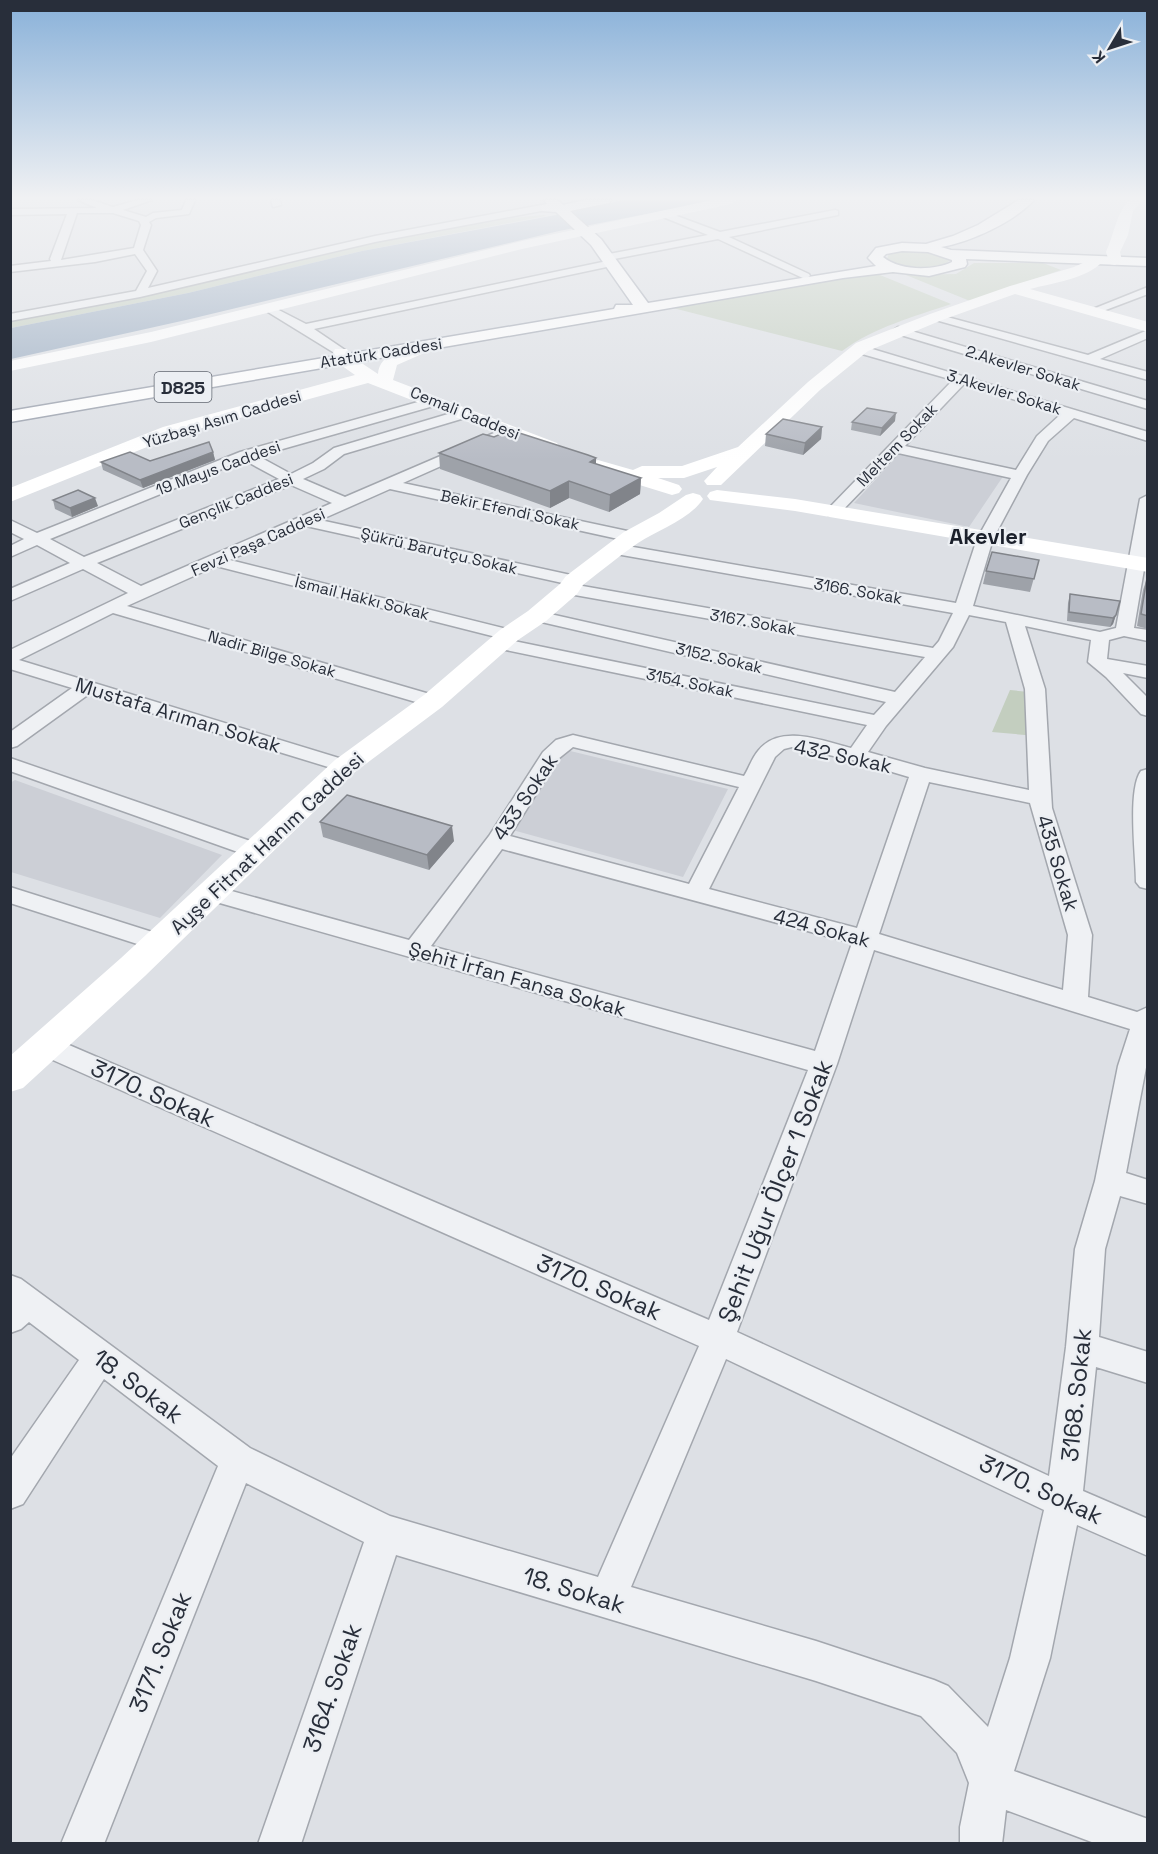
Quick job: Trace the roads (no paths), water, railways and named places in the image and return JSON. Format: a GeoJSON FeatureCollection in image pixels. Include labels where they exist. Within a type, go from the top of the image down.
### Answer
{"type":"FeatureCollection","features":[{"type":"Feature","properties":{"kind":"main road"},"geometry":{"type":"LineString","coordinates":[[10,366],[118,345],[359,287]]}},
{"type":"Feature","properties":{"kind":"main road"},"geometry":{"type":"LineString","coordinates":[[615,287],[618,306]]}},
{"type":"Feature","properties":{"kind":"main road","name":"Atatürk Caddesi"},"geometry":{"type":"LineString","coordinates":[[10,410],[347,356],[618,306],[739,287]]}},
{"type":"Feature","properties":{"kind":"main road","name":"Atatürk Caddesi"},"geometry":{"type":"LineString","coordinates":[[10,417],[292,369],[347,356],[425,346],[618,306],[755,287]]}},
{"type":"Feature","properties":{"kind":"main road","name":"Ayşe Fitnat Hanım Caddesi"},"geometry":{"type":"LineString","coordinates":[[10,1078],[159,943],[345,766],[433,701],[465,671],[537,616],[571,585],[743,451],[814,386],[859,349],[898,331],[1023,287]]}},
{"type":"Feature","properties":{"kind":"main road"},"geometry":{"type":"LineString","coordinates":[[1015,289],[1148,322]]}},
{"type":"Feature","properties":{"kind":"main road"},"geometry":{"type":"LineString","coordinates":[[1015,289],[1148,327]]}},
{"type":"Feature","properties":{"kind":"main road","name":"Cemali Caddesi"},"geometry":{"type":"LineString","coordinates":[[379,378],[391,361],[425,346]]}},
{"type":"Feature","properties":{"kind":"main road","name":"Cemali Caddesi"},"geometry":{"type":"LineString","coordinates":[[347,356],[379,378],[432,402],[577,458],[615,471],[697,487]]}},
{"type":"Feature","properties":{"kind":"main road","name":"Cemali Caddesi"},"geometry":{"type":"LineString","coordinates":[[292,369],[326,367],[379,378]]}},
{"type":"Feature","properties":{"kind":"main road","name":"Yüzbaşı Asım Caddesi"},"geometry":{"type":"LineString","coordinates":[[10,496],[170,431],[379,378]]}},
{"type":"Feature","properties":{"kind":"main road"},"geometry":{"type":"LineString","coordinates":[[615,471],[684,472],[743,451]]}},
{"type":"Feature","properties":{"kind":"main road"},"geometry":{"type":"LineString","coordinates":[[615,471],[661,496],[643,530]]}},
{"type":"Feature","properties":{"kind":"main road"},"geometry":{"type":"LineString","coordinates":[[697,487],[823,510]]}},
{"type":"Feature","properties":{"kind":"main road"},"geometry":{"type":"LineString","coordinates":[[697,487],[985,540],[1142,564]]}},
{"type":"Feature","properties":{"kind":"main road"},"geometry":{"type":"LineString","coordinates":[[643,530],[723,506],[774,502]]}},
{"type":"Feature","properties":{"kind":"street"},"geometry":{"type":"LineString","coordinates":[[140,294],[142,287]]}},
{"type":"Feature","properties":{"kind":"street"},"geometry":{"type":"LineString","coordinates":[[10,318],[172,287]]}},
{"type":"Feature","properties":{"kind":"street"},"geometry":{"type":"LineString","coordinates":[[304,328],[495,287]]}},
{"type":"Feature","properties":{"kind":"street"},"geometry":{"type":"LineString","coordinates":[[1099,309],[1148,290]]}},
{"type":"Feature","properties":{"kind":"street"},"geometry":{"type":"LineString","coordinates":[[269,309],[347,356]]}},
{"type":"Feature","properties":{"kind":"street"},"geometry":{"type":"LineString","coordinates":[[936,317],[1148,376]]}},
{"type":"Feature","properties":{"kind":"street","name":"2.Akevler Sokak"},"geometry":{"type":"LineString","coordinates":[[898,331],[1148,405]]}},
{"type":"Feature","properties":{"kind":"street"},"geometry":{"type":"LineString","coordinates":[[1090,359],[1148,333]]}},
{"type":"Feature","properties":{"kind":"street","name":"3.Akevler Sokak"},"geometry":{"type":"LineString","coordinates":[[859,349],[1148,437]]}},
{"type":"Feature","properties":{"kind":"street","name":"Meltem Sokak"},"geometry":{"type":"LineString","coordinates":[[823,510],[895,448],[962,379]]}},
{"type":"Feature","properties":{"kind":"street","name":"19 Mayıs Caddesi"},"geometry":{"type":"LineString","coordinates":[[10,552],[39,538],[245,455],[432,402]]}},
{"type":"Feature","properties":{"kind":"street"},"geometry":{"type":"LineString","coordinates":[[856,755],[879,722],[947,643],[963,609],[985,540],[1020,475],[1042,439],[1072,413]]}},
{"type":"Feature","properties":{"kind":"street","name":"Gençlik Caddesi"},"geometry":{"type":"LineString","coordinates":[[10,596],[83,563],[290,479],[330,461],[339,451],[463,414]]}},
{"type":"Feature","properties":{"kind":"street","name":"Fevzi Paşa Caddesi"},"geometry":{"type":"LineString","coordinates":[[10,657],[110,607],[508,431]]}},
{"type":"Feature","properties":{"kind":"street"},"geometry":{"type":"LineString","coordinates":[[895,448],[1020,475]]}},
{"type":"Feature","properties":{"kind":"street"},"geometry":{"type":"LineString","coordinates":[[245,455],[290,479],[345,503]]}},
{"type":"Feature","properties":{"kind":"street","name":"Bekir Efendi Sokak"},"geometry":{"type":"LineString","coordinates":[[388,484],[643,530]]}},
{"type":"Feature","properties":{"kind":"street"},"geometry":{"type":"LineString","coordinates":[[1124,631],[1142,564],[1148,499]]}},
{"type":"Feature","properties":{"kind":"street","name":"Şükrü Barutçu Sokak"},"geometry":{"type":"LineString","coordinates":[[305,521],[571,585]]}},
{"type":"Feature","properties":{"kind":"street"},"geometry":{"type":"LineString","coordinates":[[10,525],[39,538],[141,593]]}},
{"type":"Feature","properties":{"kind":"street","name":"3166. Sokak"},"geometry":{"type":"LineString","coordinates":[[643,530],[963,609],[1100,637]]}},
{"type":"Feature","properties":{"kind":"street","name":"İsmail Hakkı Sokak"},"geometry":{"type":"LineString","coordinates":[[216,561],[505,639]]}},
{"type":"Feature","properties":{"kind":"street","name":"3167. Sokak"},"geometry":{"type":"LineString","coordinates":[[571,585],[937,654]]}},
{"type":"Feature","properties":{"kind":"street","name":"Nadir Bilge Sokak"},"geometry":{"type":"LineString","coordinates":[[110,607],[433,701]]}},
{"type":"Feature","properties":{"kind":"street","name":"3152. Sokak"},"geometry":{"type":"LineString","coordinates":[[537,616],[900,699]]}},
{"type":"Feature","properties":{"kind":"street","name":"435 Sokak"},"geometry":{"type":"LineString","coordinates":[[1014,618],[1035,689],[1041,808],[1080,935],[1075,1003]]}},
{"type":"Feature","properties":{"kind":"street"},"geometry":{"type":"LineString","coordinates":[[1096,662],[1100,637],[1124,631],[1148,636]]}},
{"type":"Feature","properties":{"kind":"street","name":"3154. Sokak"},"geometry":{"type":"LineString","coordinates":[[505,639],[879,722]]}},
{"type":"Feature","properties":{"kind":"street"},"geometry":{"type":"LineString","coordinates":[[1096,662],[1148,672]]}},
{"type":"Feature","properties":{"kind":"street"},"geometry":{"type":"LineString","coordinates":[[1096,662],[1113,674],[1148,710]]}},
{"type":"Feature","properties":{"kind":"street","name":"Mustafa Arıman Sokak"},"geometry":{"type":"LineString","coordinates":[[10,663],[345,766]]}},
{"type":"Feature","properties":{"kind":"street"},"geometry":{"type":"LineString","coordinates":[[10,742],[86,687]]}},
{"type":"Feature","properties":{"kind":"street","name":"433 Sokak"},"geometry":{"type":"LineString","coordinates":[[415,950],[497,840],[550,756],[559,746],[567,742],[573,741],[752,784]]}},
{"type":"Feature","properties":{"kind":"street","name":"432 Sokak"},"geometry":{"type":"LineString","coordinates":[[695,894],[766,754],[777,744],[792,741],[856,755],[921,774],[1042,799]]}},
{"type":"Feature","properties":{"kind":"street"},"geometry":{"type":"LineString","coordinates":[[10,764],[257,850]]}},
{"type":"Feature","properties":{"kind":"street","name":"Şehit Uğur Ölçer 1 Sokak"},"geometry":{"type":"LineString","coordinates":[[607,1600],[718,1339],[824,1064],[921,774]]}},
{"type":"Feature","properties":{"kind":"street"},"geometry":{"type":"LineString","coordinates":[[1147,882],[1148,775]]}},
{"type":"Feature","properties":{"kind":"street","name":"424 Sokak"},"geometry":{"type":"LineString","coordinates":[[497,840],[867,939],[1075,1003],[1146,1020]]}},
{"type":"Feature","properties":{"kind":"street","name":"Şehit İrfan Fansa Sokak"},"geometry":{"type":"LineString","coordinates":[[210,893],[824,1064]]}},
{"type":"Feature","properties":{"kind":"street"},"geometry":{"type":"LineString","coordinates":[[10,895],[159,943]]}},
{"type":"Feature","properties":{"kind":"street","name":"3168. Sokak"},"geometry":{"type":"LineString","coordinates":[[981,1844],[981,1827],[990,1784],[1030,1658],[1064,1501],[1082,1347],[1090,1249],[1139,1069],[1146,1020]]}},
{"type":"Feature","properties":{"kind":"street","name":"3170. Sokak"},"geometry":{"type":"LineString","coordinates":[[46,1046],[718,1339],[1148,1538]]}},
{"type":"Feature","properties":{"kind":"street"},"geometry":{"type":"LineString","coordinates":[[1110,1180],[1148,1192]]}},
{"type":"Feature","properties":{"kind":"street","name":"18. Sokak"},"geometry":{"type":"LineString","coordinates":[[16,1303],[99,1358],[238,1460],[386,1533],[816,1661],[934,1700],[972,1738],[990,1784]]}},
{"type":"Feature","properties":{"kind":"street"},"geometry":{"type":"LineString","coordinates":[[1082,1347],[1148,1368]]}},
{"type":"Feature","properties":{"kind":"street"},"geometry":{"type":"LineString","coordinates":[[10,1491],[99,1358]]}},
{"type":"Feature","properties":{"kind":"street","name":"3171. Sokak"},"geometry":{"type":"LineString","coordinates":[[81,1844],[238,1460]]}},
{"type":"Feature","properties":{"kind":"street","name":"3164. Sokak"},"geometry":{"type":"LineString","coordinates":[[279,1844],[386,1533]]}},
{"type":"Feature","properties":{"kind":"street"},"geometry":{"type":"LineString","coordinates":[[990,1784],[1148,1841]]}},
{"type":"Feature","properties":{"kind":"water"},"geometry":{"type":"Polygon","coordinates":[[[215,287],[326,287],[11,359],[11,328],[215,287]]]}},
{"type":"Feature","properties":{"kind":"district","name":"Akevler"},"geometry":{"type":"Point","coordinates":[988,536]}}]}
